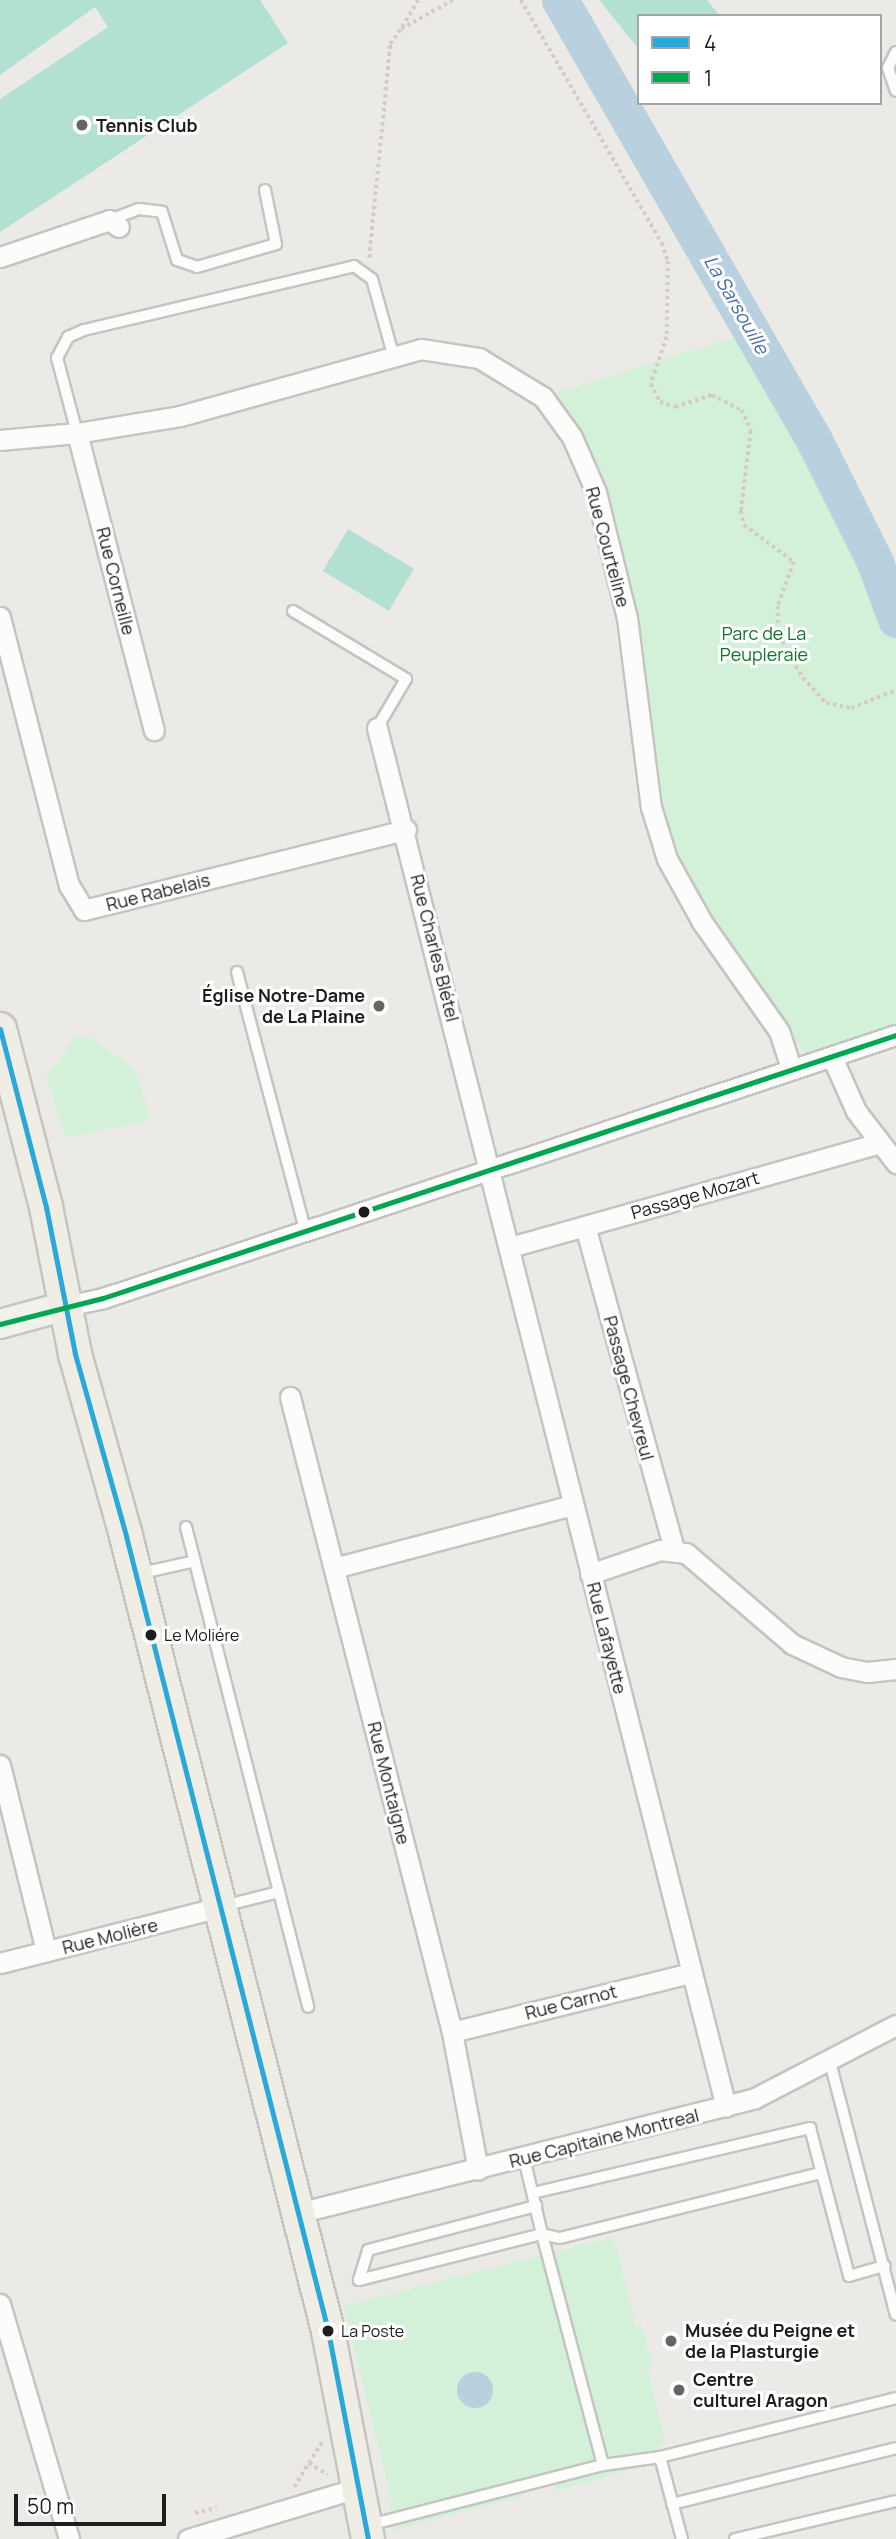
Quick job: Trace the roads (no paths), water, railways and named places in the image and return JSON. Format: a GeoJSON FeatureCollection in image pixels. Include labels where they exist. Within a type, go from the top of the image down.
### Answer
{"type":"FeatureCollection","features":[{"type":"Feature","properties":{"kind":"main road"},"geometry":{"type":"LineString","coordinates":[[0,1029],[75,1354],[136,1574],[298,2213],[347,2420],[367,2532]]}},
{"type":"Feature","properties":{"kind":"main road"},"geometry":{"type":"LineString","coordinates":[[0,1324],[66,1306]]}},
{"type":"Feature","properties":{"kind":"street"},"geometry":{"type":"LineString","coordinates":[[0,257],[114,224]]}},
{"type":"Feature","properties":{"kind":"street","name":"Rue Courteline"},"geometry":{"type":"LineString","coordinates":[[0,440],[77,433],[180,416],[393,354],[437,348],[465,353],[503,369],[543,397],[572,437],[596,492],[626,618],[651,807],[667,859],[702,922],[779,1031],[791,1069]]}},
{"type":"Feature","properties":{"kind":"street","name":"Rue Corneille"},"geometry":{"type":"LineString","coordinates":[[77,433],[154,730]]}},
{"type":"Feature","properties":{"kind":"street","name":"Rue Rabelais"},"geometry":{"type":"LineString","coordinates":[[0,617],[69,884],[84,910],[406,830]]}},
{"type":"Feature","properties":{"kind":"street","name":"Rue Charles Blétel"},"geometry":{"type":"LineString","coordinates":[[377,728],[406,830],[489,1170]]}},
{"type":"Feature","properties":{"kind":"street"},"geometry":{"type":"LineString","coordinates":[[66,1306],[103,1298],[896,1035]]}},
{"type":"Feature","properties":{"kind":"street"},"geometry":{"type":"LineString","coordinates":[[832,1056],[856,1111],[896,1163]]}},
{"type":"Feature","properties":{"kind":"street","name":"Passage Mozart"},"geometry":{"type":"LineString","coordinates":[[510,1247],[880,1143]]}},
{"type":"Feature","properties":{"kind":"street","name":"Rue Lafayette"},"geometry":{"type":"LineString","coordinates":[[489,1170],[726,2107]]}},
{"type":"Feature","properties":{"kind":"street","name":"Passage Chevreul"},"geometry":{"type":"LineString","coordinates":[[584,1226],[674,1549]]}},
{"type":"Feature","properties":{"kind":"street","name":"Rue Montaigne"},"geometry":{"type":"LineString","coordinates":[[290,1397],[452,2032],[478,2170]]}},
{"type":"Feature","properties":{"kind":"street"},"geometry":{"type":"LineString","coordinates":[[334,1568],[573,1506]]}},
{"type":"Feature","properties":{"kind":"street"},"geometry":{"type":"LineString","coordinates":[[590,1574],[674,1549],[700,1561],[755,1616],[792,1644],[841,1667],[867,1672],[896,1669]]}},
{"type":"Feature","properties":{"kind":"street"},"geometry":{"type":"LineString","coordinates":[[0,1765],[46,1951]]}},
{"type":"Feature","properties":{"kind":"street","name":"Rue Molière"},"geometry":{"type":"LineString","coordinates":[[0,1963],[219,1907]]}},
{"type":"Feature","properties":{"kind":"street","name":"Rue Carnot"},"geometry":{"type":"LineString","coordinates":[[452,2032],[690,1973]]}},
{"type":"Feature","properties":{"kind":"street","name":"Rue Capitaine Montreal"},"geometry":{"type":"LineString","coordinates":[[298,2213],[726,2107],[779,2089],[896,2025]]}},
{"type":"Feature","properties":{"kind":"street"},"geometry":{"type":"LineString","coordinates":[[0,2304],[69,2539]]}},
{"type":"Feature","properties":{"kind":"street"},"geometry":{"type":"LineString","coordinates":[[188,2539],[360,2487]]}},
{"type":"Feature","properties":{"kind":"lane"},"geometry":{"type":"LineString","coordinates":[[896,52],[888,68],[896,92]]}},
{"type":"Feature","properties":{"kind":"lane"},"geometry":{"type":"LineString","coordinates":[[114,224],[139,209],[162,212],[177,260],[197,267],[276,244],[265,190]]}},
{"type":"Feature","properties":{"kind":"lane"},"geometry":{"type":"LineString","coordinates":[[77,433],[57,358],[62,343],[74,333],[340,267],[354,266],[367,274],[393,354]]}},
{"type":"Feature","properties":{"kind":"lane"},"geometry":{"type":"LineString","coordinates":[[293,611],[406,679],[377,728]]}},
{"type":"Feature","properties":{"kind":"lane"},"geometry":{"type":"LineString","coordinates":[[237,972],[305,1229]]}},
{"type":"Feature","properties":{"kind":"lane"},"geometry":{"type":"LineString","coordinates":[[186,1527],[308,2007]]}},
{"type":"Feature","properties":{"kind":"lane"},"geometry":{"type":"LineString","coordinates":[[136,1574],[195,1561]]}},
{"type":"Feature","properties":{"kind":"lane"},"geometry":{"type":"LineString","coordinates":[[219,1907],[279,1892]]}},
{"type":"Feature","properties":{"kind":"lane"},"geometry":{"type":"LineString","coordinates":[[830,2062],[896,2315]]}},
{"type":"Feature","properties":{"kind":"lane"},"geometry":{"type":"LineString","coordinates":[[533,2193],[810,2128],[849,2276],[885,2266]]}},
{"type":"Feature","properties":{"kind":"lane"},"geometry":{"type":"LineString","coordinates":[[524,2158],[603,2465]]}},
{"type":"Feature","properties":{"kind":"lane"},"geometry":{"type":"LineString","coordinates":[[536,2206],[368,2250],[359,2280],[542,2234],[560,2238],[821,2173]]}},
{"type":"Feature","properties":{"kind":"lane"},"geometry":{"type":"LineString","coordinates":[[367,2532],[603,2465],[660,2457],[896,2398]]}},
{"type":"Feature","properties":{"kind":"lane"},"geometry":{"type":"LineString","coordinates":[[672,2504],[896,2448]]}},
{"type":"Feature","properties":{"kind":"lane"},"geometry":{"type":"LineString","coordinates":[[660,2457],[682,2539]]}},
{"type":"Feature","properties":{"kind":"lane"},"geometry":{"type":"LineString","coordinates":[[735,2539],[896,2501]]}},
{"type":"Feature","properties":{"kind":"water"},"geometry":{"type":"Polygon","coordinates":[[[475,2372],[488,2377],[493,2390],[488,2403],[475,2408],[462,2403],[457,2390],[462,2377],[475,2372]]]}},
{"type":"Feature","properties":{"kind":"waterway","name":"La Sarsouille"},"geometry":{"type":"LineString","coordinates":[[560,0],[814,440],[875,562],[896,619]]}},
{"type":"Feature","properties":{"kind":"place","name":"Tennis Club"},"geometry":{"type":"Point","coordinates":[82,125]}},
{"type":"Feature","properties":{"kind":"place","name":"Église Notre-Dame de La Plaine"},"geometry":{"type":"Point","coordinates":[379,1006]}},
{"type":"Feature","properties":{"kind":"place","name":"Le Moliére"},"geometry":{"type":"Point","coordinates":[151,1635]}},
{"type":"Feature","properties":{"kind":"place","name":"La Poste"},"geometry":{"type":"Point","coordinates":[328,2331]}},
{"type":"Feature","properties":{"kind":"place","name":"Musée du Peigne et de la Plasturgie"},"geometry":{"type":"Point","coordinates":[671,2341]}},
{"type":"Feature","properties":{"kind":"place","name":"Centre culturel Aragon"},"geometry":{"type":"Point","coordinates":[679,2390]}},
{"type":"Feature","properties":{"kind":"park label","name":"Parc de La Peupleraie"},"geometry":{"type":"Point","coordinates":[764,644]}}]}
